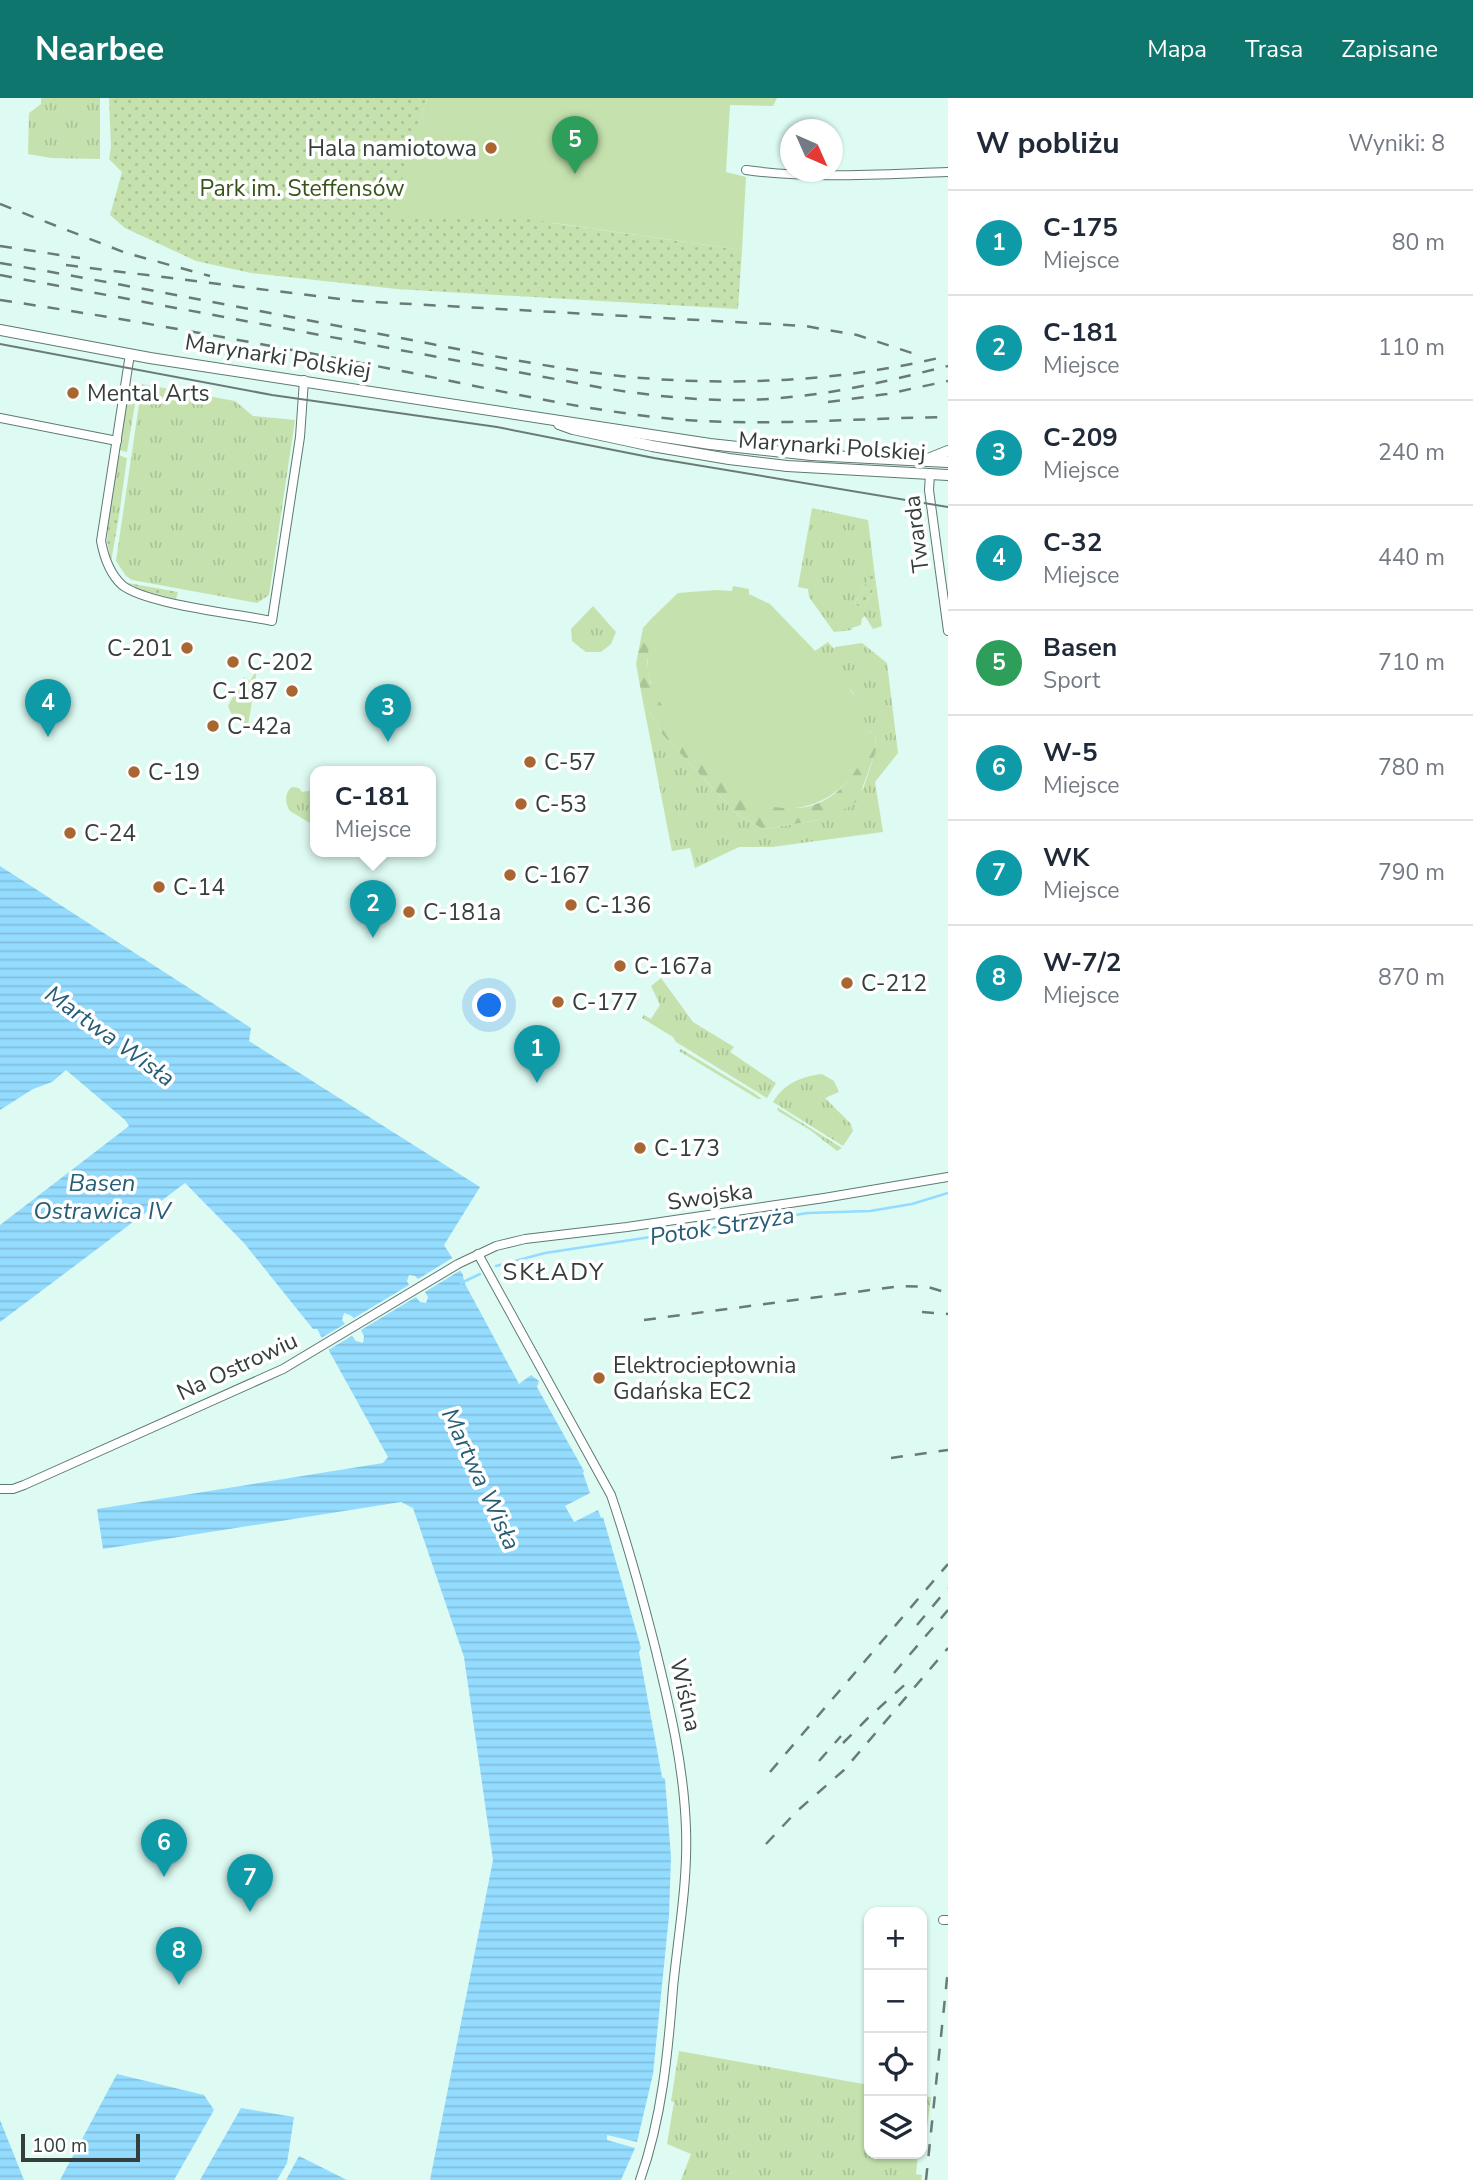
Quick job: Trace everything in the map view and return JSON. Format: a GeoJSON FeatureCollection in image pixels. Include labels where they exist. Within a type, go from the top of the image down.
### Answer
{"type":"FeatureCollection","features":[{"type":"Feature","properties":{"kind":"main road","name":"Marynarki Polskiej"},"geometry":{"type":"LineString","coordinates":[[0,330],[130,354],[550,420],[582,431],[694,447],[787,466],[948,475]]}},
{"type":"Feature","properties":{"kind":"main road","name":"Marynarki Polskiej"},"geometry":{"type":"LineString","coordinates":[[694,447],[948,461]]}},
{"type":"Feature","properties":{"kind":"main road"},"geometry":{"type":"LineString","coordinates":[[925,460],[948,451]]}},
{"type":"Feature","properties":{"kind":"street"},"geometry":{"type":"LineString","coordinates":[[746,170],[765,173],[948,172]]}},
{"type":"Feature","properties":{"kind":"street"},"geometry":{"type":"LineString","coordinates":[[130,354],[102,541],[106,561],[116,579],[132,592],[272,621],[300,437],[304,380]]}},
{"type":"Feature","properties":{"kind":"street"},"geometry":{"type":"LineString","coordinates":[[0,418],[117,441]]}},
{"type":"Feature","properties":{"kind":"street","name":"Twarda"},"geometry":{"type":"LineString","coordinates":[[930,474],[929,490],[948,631]]}},
{"type":"Feature","properties":{"kind":"street","name":"Swojska"},"geometry":{"type":"LineString","coordinates":[[478,1254],[525,1238],[745,1210],[948,1177]]}},
{"type":"Feature","properties":{"kind":"street","name":"Na Ostrowiu"},"geometry":{"type":"LineString","coordinates":[[0,1489],[13,1489],[23,1485],[283,1369],[478,1254]]}},
{"type":"Feature","properties":{"kind":"street","name":"Wiślna"},"geometry":{"type":"LineString","coordinates":[[478,1254],[611,1495],[624,1531],[652,1635],[681,1762],[686,1854],[670,2026],[660,2107],[640,2180]]}},
{"type":"Feature","properties":{"kind":"green space"},"geometry":{"type":"Polygon","coordinates":[[[41,98],[100,98],[100,159],[51,158],[28,154],[29,113],[41,104],[41,98]]]}},
{"type":"Feature","properties":{"kind":"green space","name":"Park im. Steffensów"},"geometry":{"type":"Polygon","coordinates":[[[109,98],[427,98],[418,128],[553,223],[742,250],[738,309],[397,289],[251,273],[196,261],[125,228],[110,215],[122,172],[109,159],[109,98]]]}},
{"type":"Feature","properties":{"kind":"green space"},"geometry":{"type":"Polygon","coordinates":[[[427,98],[777,98],[773,106],[730,105],[726,172],[746,177],[742,250],[506,216],[391,216],[427,98]]]}},
{"type":"Feature","properties":{"kind":"green space"},"geometry":{"type":"Polygon","coordinates":[[[129,382],[138,386],[127,452],[119,450],[129,382]]]}},
{"type":"Feature","properties":{"kind":"green space"},"geometry":{"type":"Polygon","coordinates":[[[142,384],[235,401],[253,416],[295,420],[269,595],[257,603],[132,580],[116,561],[142,384]]]}},
{"type":"Feature","properties":{"kind":"green space"},"geometry":{"type":"Polygon","coordinates":[[[118,455],[127,458],[119,516],[109,514],[118,455]]]}},
{"type":"Feature","properties":{"kind":"green space"},"geometry":{"type":"Polygon","coordinates":[[[812,508],[868,520],[874,569],[854,604],[864,609],[876,584],[882,626],[873,629],[865,616],[861,625],[852,630],[834,632],[809,597],[808,589],[798,587],[812,508]]]}},
{"type":"Feature","properties":{"kind":"green space"},"geometry":{"type":"Polygon","coordinates":[[[109,514],[119,516],[111,562],[107,541],[109,514]]]}},
{"type":"Feature","properties":{"kind":"green space"},"geometry":{"type":"Polygon","coordinates":[[[874,569],[876,584],[864,609],[854,604],[874,569]]]}},
{"type":"Feature","properties":{"kind":"green space"},"geometry":{"type":"Polygon","coordinates":[[[128,583],[178,592],[176,599],[140,590],[128,583]]]}},
{"type":"Feature","properties":{"kind":"green space"},"geometry":{"type":"Polygon","coordinates":[[[733,586],[749,589],[749,594],[770,604],[845,682],[857,700],[865,720],[865,751],[853,775],[830,796],[816,803],[787,808],[771,806],[749,797],[674,721],[651,685],[648,651],[658,625],[651,619],[678,593],[732,591],[733,586]]]}},
{"type":"Feature","properties":{"kind":"green space"},"geometry":{"type":"Polygon","coordinates":[[[593,606],[616,632],[611,644],[601,652],[586,652],[572,641],[571,629],[593,606]]]}},
{"type":"Feature","properties":{"kind":"green space"},"geometry":{"type":"Polygon","coordinates":[[[651,619],[658,625],[647,661],[650,683],[772,806],[806,807],[819,803],[841,789],[857,767],[865,743],[866,730],[875,734],[876,750],[858,800],[851,806],[819,820],[763,829],[737,814],[663,735],[643,702],[636,664],[643,628],[651,619]]]}},
{"type":"Feature","properties":{"kind":"green space"},"geometry":{"type":"Polygon","coordinates":[[[828,642],[834,649],[862,643],[887,663],[898,753],[875,782],[883,832],[772,847],[739,847],[695,868],[690,848],[672,851],[643,702],[663,735],[737,814],[763,829],[819,820],[863,789],[876,750],[875,734],[866,730],[853,692],[815,651],[828,642]]]}},
{"type":"Feature","properties":{"kind":"green space"},"geometry":{"type":"Polygon","coordinates":[[[257,669],[247,726],[231,713],[228,706],[244,677],[250,681],[257,669]]]}},
{"type":"Feature","properties":{"kind":"green space"},"geometry":{"type":"Polygon","coordinates":[[[292,787],[299,788],[302,792],[310,791],[310,823],[288,808],[286,802],[292,787]]]}},
{"type":"Feature","properties":{"kind":"green space"},"geometry":{"type":"Polygon","coordinates":[[[661,978],[693,1022],[734,1047],[730,1052],[776,1083],[767,1098],[642,1018],[644,1015],[651,1019],[660,1005],[651,986],[661,978]]]}},
{"type":"Feature","properties":{"kind":"green space"},"geometry":{"type":"Polygon","coordinates":[[[681,1049],[754,1093],[762,1099],[679,1051],[681,1049]]]}},
{"type":"Feature","properties":{"kind":"green space"},"geometry":{"type":"Polygon","coordinates":[[[822,1074],[834,1081],[839,1092],[825,1098],[851,1124],[853,1131],[843,1146],[773,1102],[794,1082],[822,1074]]]}},
{"type":"Feature","properties":{"kind":"green space"},"geometry":{"type":"Polygon","coordinates":[[[777,1107],[842,1148],[837,1151],[810,1130],[778,1111],[777,1107]]]}},
{"type":"Feature","properties":{"kind":"green space"},"geometry":{"type":"Polygon","coordinates":[[[679,2051],[864,2084],[864,2159],[918,2159],[916,2174],[922,2175],[921,2180],[681,2180],[691,2154],[667,2144],[674,2102],[671,2101],[679,2051]]]}},
{"type":"Feature","properties":{"kind":"green space"},"geometry":{"type":"Polygon","coordinates":[[[927,2097],[931,2097],[927,2127],[927,2097]]]}},
{"type":"Feature","properties":{"kind":"water"},"geometry":{"type":"Polygon","coordinates":[[[0,866],[251,1028],[249,1041],[480,1187],[444,1245],[463,1275],[464,1282],[519,1384],[531,1375],[539,1381],[537,1387],[584,1471],[590,1493],[565,1506],[574,1522],[598,1510],[601,1518],[603,1517],[641,1648],[639,1652],[662,1777],[665,1779],[671,1857],[669,1916],[653,2074],[637,2142],[607,2135],[607,2140],[635,2148],[621,2180],[430,2180],[493,1860],[464,1657],[413,1508],[401,1502],[103,1549],[97,1509],[383,1463],[388,1457],[317,1329],[313,1329],[244,1243],[185,1183],[0,1322],[0,1225],[129,1126],[66,1070],[52,1082],[33,1089],[0,1110],[0,866]]]}},
{"type":"Feature","properties":{"kind":"water"},"geometry":{"type":"Polygon","coordinates":[[[117,2074],[204,2095],[214,2110],[174,2180],[60,2180],[117,2074]]]}},
{"type":"Feature","properties":{"kind":"water"},"geometry":{"type":"Polygon","coordinates":[[[241,2108],[294,2117],[287,2163],[277,2180],[200,2180],[241,2108]]]}},
{"type":"Feature","properties":{"kind":"water"},"geometry":{"type":"Polygon","coordinates":[[[0,2120],[24,2180],[0,2180],[0,2120]]]}},
{"type":"Feature","properties":{"kind":"water"},"geometry":{"type":"Polygon","coordinates":[[[299,2156],[347,2180],[286,2180],[299,2156]]]}},
{"type":"Feature","properties":{"kind":"pier"},"geometry":{"type":"Polygon","coordinates":[[[454,1257],[461,1270],[425,1292],[428,1297],[426,1303],[420,1302],[416,1297],[361,1330],[363,1343],[352,1336],[328,1350],[321,1338],[345,1324],[342,1320],[344,1313],[354,1318],[409,1285],[409,1275],[418,1279],[454,1257]]]}},
{"type":"Feature","properties":{"kind":"waterway","name":"Potok Strzyża"},"geometry":{"type":"LineString","coordinates":[[496,1266],[545,1253],[808,1213],[870,1211],[912,1204],[948,1193]]}},
{"type":"Feature","properties":{"kind":"waterway","name":"Potok Strzyża"},"geometry":{"type":"LineString","coordinates":[[461,1283],[480,1274]]}},
{"type":"Feature","properties":{"kind":"tram line"},"geometry":{"type":"LineString","coordinates":[[0,344],[272,395],[497,427],[654,458],[948,507]]}},
{"type":"Feature","properties":{"kind":"railway"},"geometry":{"type":"LineString","coordinates":[[0,204],[126,253],[210,276]]}},
{"type":"Feature","properties":{"kind":"railway"},"geometry":{"type":"LineString","coordinates":[[0,246],[80,258]]}},
{"type":"Feature","properties":{"kind":"railway"},"geometry":{"type":"LineString","coordinates":[[0,263],[560,368],[620,376],[702,381],[784,380],[866,372],[947,356]]}},
{"type":"Feature","properties":{"kind":"railway"},"geometry":{"type":"LineString","coordinates":[[66,265],[356,301],[805,326],[857,335],[918,355]]}},
{"type":"Feature","properties":{"kind":"railway"},"geometry":{"type":"LineString","coordinates":[[0,275],[650,395],[719,400],[810,395],[948,366]]}},
{"type":"Feature","properties":{"kind":"railway"},"geometry":{"type":"LineString","coordinates":[[0,300],[201,333],[639,415],[742,422],[948,417]]}},
{"type":"Feature","properties":{"kind":"railway"},"geometry":{"type":"LineString","coordinates":[[828,402],[887,394],[948,381]]}},
{"type":"Feature","properties":{"kind":"railway"},"geometry":{"type":"LineString","coordinates":[[644,1320],[901,1286],[928,1287],[948,1293]]}},
{"type":"Feature","properties":{"kind":"railway"},"geometry":{"type":"LineString","coordinates":[[922,1312],[948,1314]]}},
{"type":"Feature","properties":{"kind":"railway"},"geometry":{"type":"LineString","coordinates":[[891,1458],[948,1450]]}},
{"type":"Feature","properties":{"kind":"railway"},"geometry":{"type":"LineString","coordinates":[[770,1772],[948,1564]]}},
{"type":"Feature","properties":{"kind":"railway"},"geometry":{"type":"LineString","coordinates":[[917,1625],[948,1588]]}},
{"type":"Feature","properties":{"kind":"railway"},"geometry":{"type":"LineString","coordinates":[[894,1673],[948,1610]]}},
{"type":"Feature","properties":{"kind":"railway"},"geometry":{"type":"LineString","coordinates":[[766,1844],[796,1812],[844,1770],[948,1648]]}},
{"type":"Feature","properties":{"kind":"railway"},"geometry":{"type":"LineString","coordinates":[[843,1743],[911,1679]]}},
{"type":"Feature","properties":{"kind":"railway"},"geometry":{"type":"LineString","coordinates":[[819,1761],[841,1736]]}},
{"type":"Feature","properties":{"kind":"railway"},"geometry":{"type":"LineString","coordinates":[[926,2180],[948,1969]]}},
{"type":"Feature","properties":{"kind":"place","name":"Hala namiotowa"},"geometry":{"type":"Point","coordinates":[491,148]}},
{"type":"Feature","properties":{"kind":"place","name":"Basen"},"geometry":{"type":"Point","coordinates":[575,174]}},
{"type":"Feature","properties":{"kind":"place","name":"Mental Arts"},"geometry":{"type":"Point","coordinates":[73,393]}},
{"type":"Feature","properties":{"kind":"place","name":"C-201"},"geometry":{"type":"Point","coordinates":[187,648]}},
{"type":"Feature","properties":{"kind":"place","name":"C-202"},"geometry":{"type":"Point","coordinates":[233,662]}},
{"type":"Feature","properties":{"kind":"place","name":"C-187"},"geometry":{"type":"Point","coordinates":[292,691]}},
{"type":"Feature","properties":{"kind":"place","name":"C-42a"},"geometry":{"type":"Point","coordinates":[213,726]}},
{"type":"Feature","properties":{"kind":"place","name":"C-32"},"geometry":{"type":"Point","coordinates":[48,737]}},
{"type":"Feature","properties":{"kind":"place","name":"C-209"},"geometry":{"type":"Point","coordinates":[388,742]}},
{"type":"Feature","properties":{"kind":"place","name":"C-57"},"geometry":{"type":"Point","coordinates":[530,762]}},
{"type":"Feature","properties":{"kind":"place","name":"C-19"},"geometry":{"type":"Point","coordinates":[134,772]}},
{"type":"Feature","properties":{"kind":"place","name":"C-53"},"geometry":{"type":"Point","coordinates":[521,804]}},
{"type":"Feature","properties":{"kind":"place","name":"C-24"},"geometry":{"type":"Point","coordinates":[70,833]}},
{"type":"Feature","properties":{"kind":"place","name":"C-167"},"geometry":{"type":"Point","coordinates":[510,875]}},
{"type":"Feature","properties":{"kind":"place","name":"C-14"},"geometry":{"type":"Point","coordinates":[159,887]}},
{"type":"Feature","properties":{"kind":"place","name":"C-136"},"geometry":{"type":"Point","coordinates":[571,905]}},
{"type":"Feature","properties":{"kind":"place","name":"C-181a"},"geometry":{"type":"Point","coordinates":[409,912]}},
{"type":"Feature","properties":{"kind":"place","name":"C-181"},"geometry":{"type":"Point","coordinates":[373,938]}},
{"type":"Feature","properties":{"kind":"place","name":"C-167a"},"geometry":{"type":"Point","coordinates":[620,966]}},
{"type":"Feature","properties":{"kind":"place","name":"C-212"},"geometry":{"type":"Point","coordinates":[847,983]}},
{"type":"Feature","properties":{"kind":"place","name":"C-177"},"geometry":{"type":"Point","coordinates":[558,1002]}},
{"type":"Feature","properties":{"kind":"place","name":"C-175"},"geometry":{"type":"Point","coordinates":[537,1083]}},
{"type":"Feature","properties":{"kind":"place","name":"C-173"},"geometry":{"type":"Point","coordinates":[640,1148]}},
{"type":"Feature","properties":{"kind":"place","name":"Elektrociepłownia Gdańska EC2"},"geometry":{"type":"Point","coordinates":[599,1378]}},
{"type":"Feature","properties":{"kind":"place","name":"W-5"},"geometry":{"type":"Point","coordinates":[164,1877]}},
{"type":"Feature","properties":{"kind":"place","name":"WK"},"geometry":{"type":"Point","coordinates":[250,1912]}},
{"type":"Feature","properties":{"kind":"place","name":"W-7/2"},"geometry":{"type":"Point","coordinates":[179,1985]}},
{"type":"Feature","properties":{"kind":"district","name":"SKŁADY"},"geometry":{"type":"Point","coordinates":[554,1272]}},
{"type":"Feature","properties":{"kind":"water label","name":"Martwa Wisła"},"geometry":{"type":"Point","coordinates":[110,1036]}},
{"type":"Feature","properties":{"kind":"water label","name":"Basen Ostrawica IV"},"geometry":{"type":"Point","coordinates":[102,1197]}},
{"type":"Feature","properties":{"kind":"water label","name":"Martwa Wisła"},"geometry":{"type":"Point","coordinates":[481,1479]}}]}
